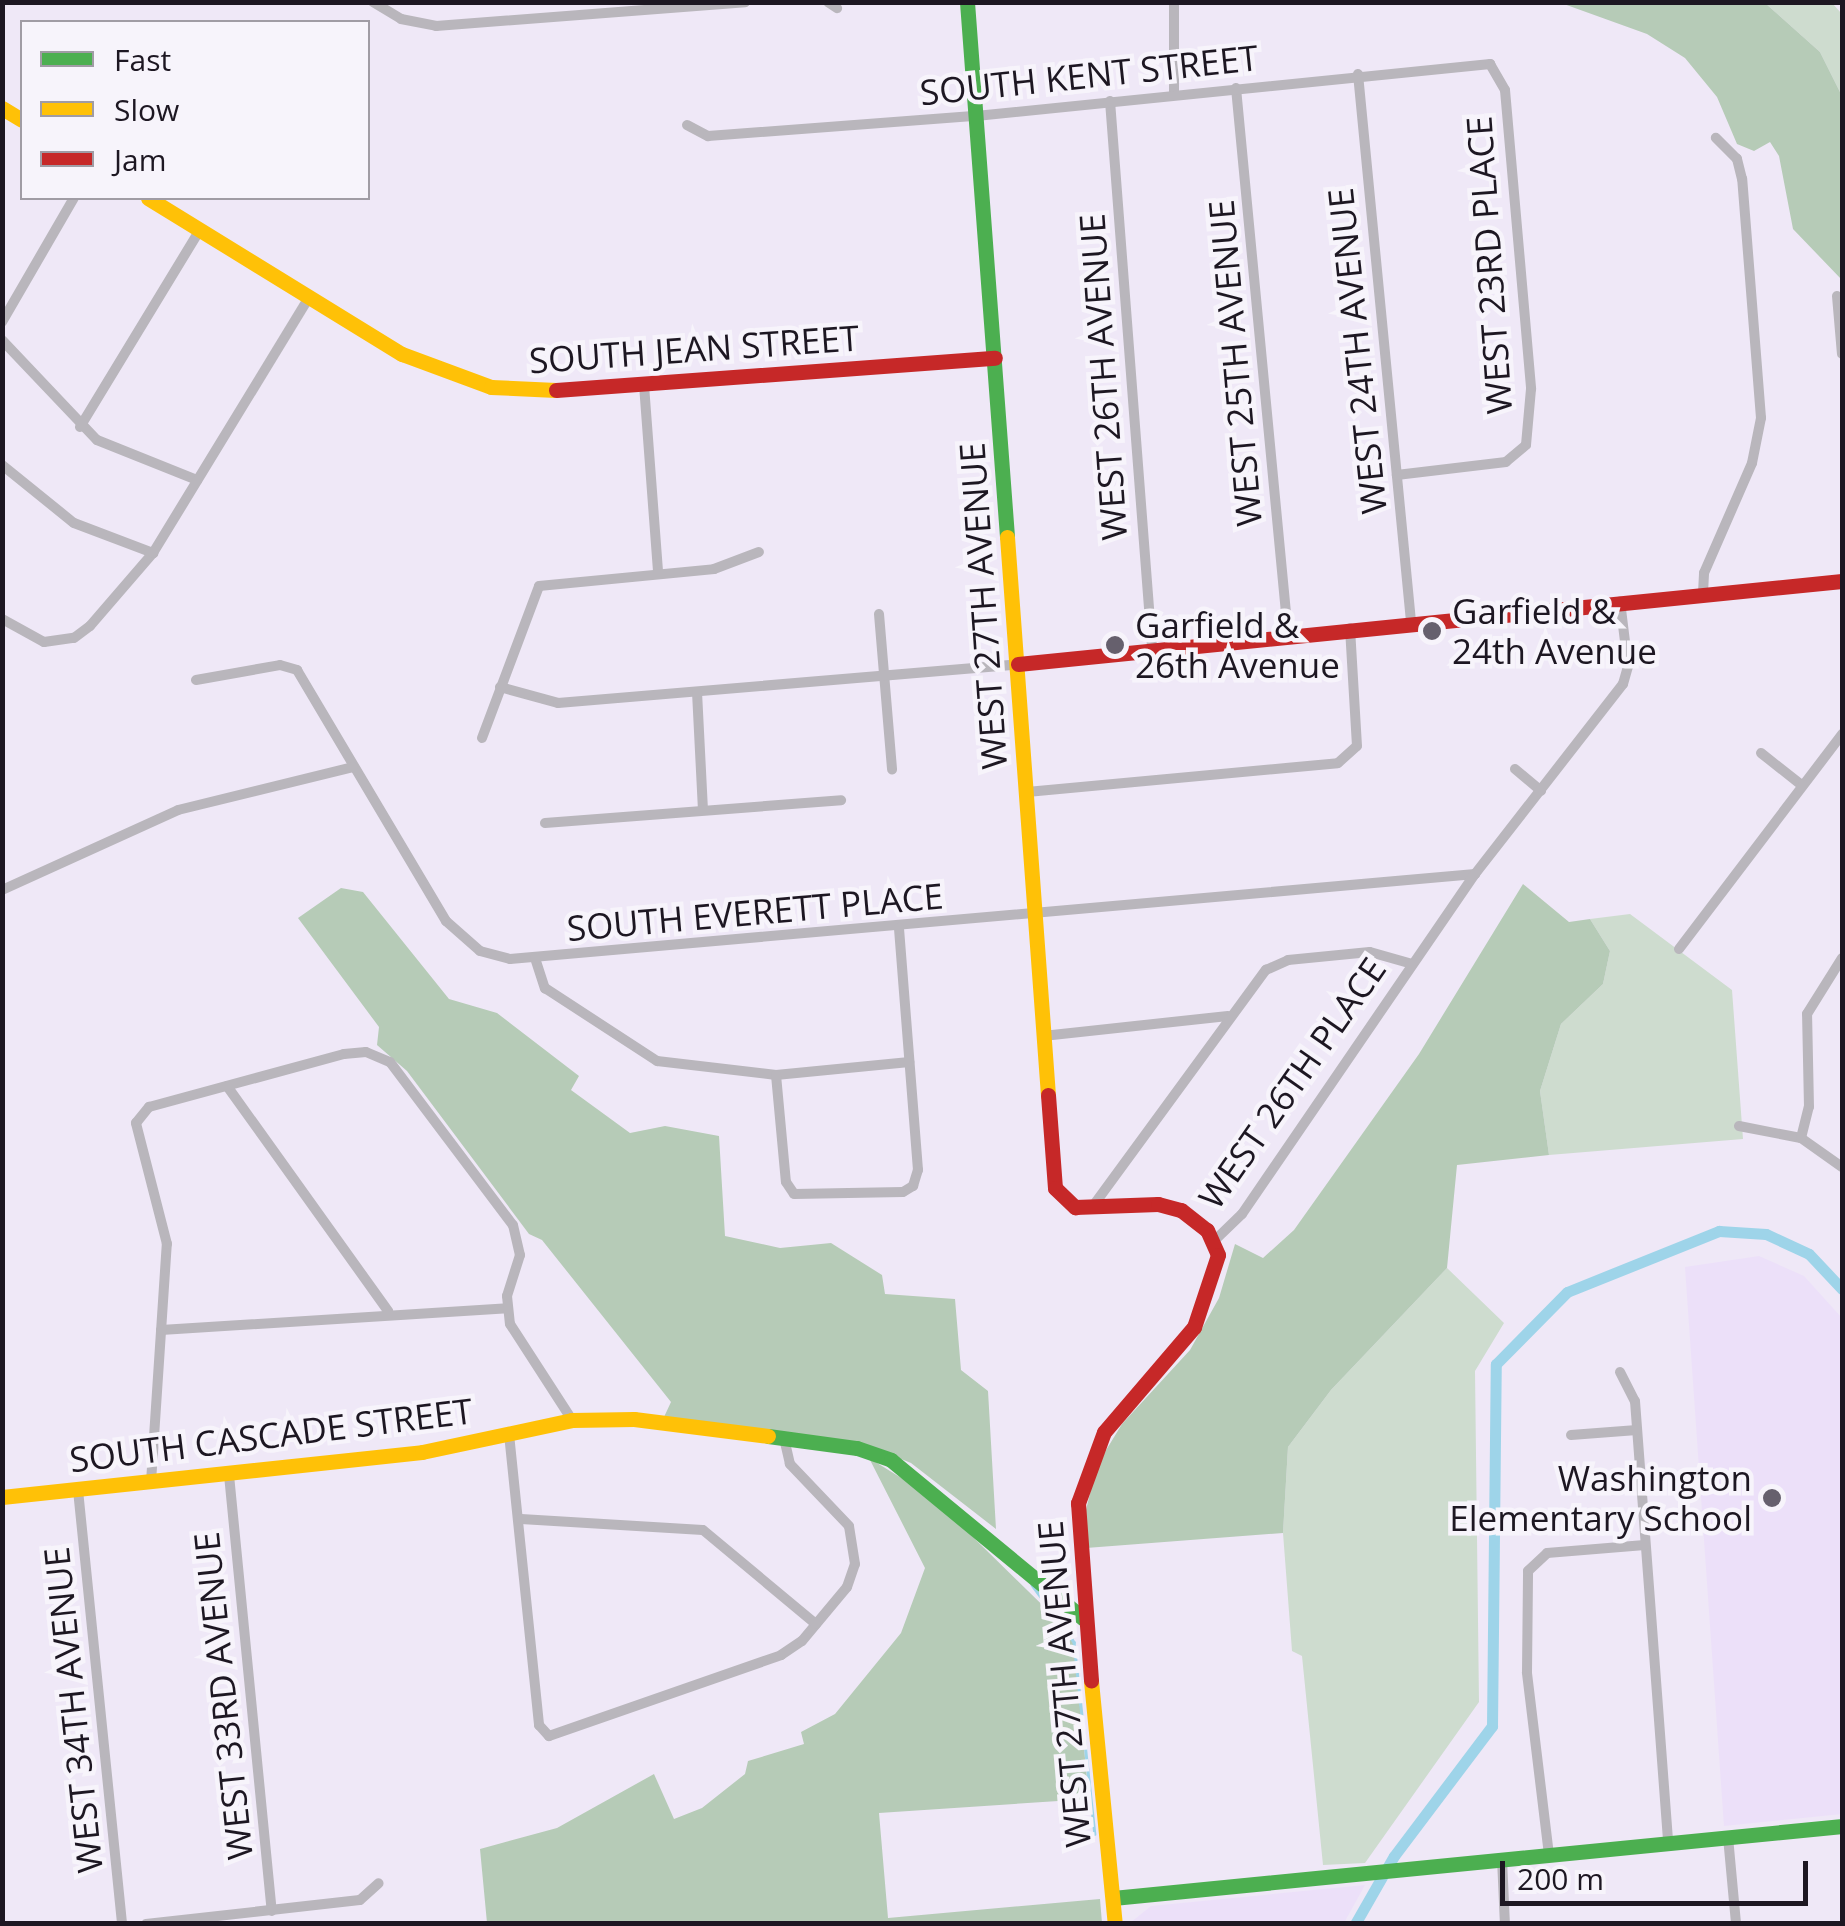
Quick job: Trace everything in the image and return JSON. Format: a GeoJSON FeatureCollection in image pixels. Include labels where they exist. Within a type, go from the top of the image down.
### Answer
{"type":"FeatureCollection","features":[{"type":"Feature","properties":{"kind":"street"},"geometry":{"type":"LineString","coordinates":[[372,2],[401,19],[436,26],[745,2]]}},
{"type":"Feature","properties":{"kind":"street"},"geometry":{"type":"LineString","coordinates":[[567,2],[568,16]]}},
{"type":"Feature","properties":{"kind":"street","name":"WEST 27TH AVENUE"},"geometry":{"type":"LineString","coordinates":[[967,2],[1055,1188],[1064,1204],[1092,1207]]}},
{"type":"Feature","properties":{"kind":"street"},"geometry":{"type":"LineString","coordinates":[[1174,2],[1174,94]]}},
{"type":"Feature","properties":{"kind":"street","name":"SOUTH KENT STREET"},"geometry":{"type":"LineString","coordinates":[[688,125],[708,136],[976,116],[1472,62],[1496,70]]}},
{"type":"Feature","properties":{"kind":"street","name":"WEST 23RD PLACE"},"geometry":{"type":"LineString","coordinates":[[1397,475],[1518,455],[1526,445],[1531,390],[1505,90],[1496,70]]}},
{"type":"Feature","properties":{"kind":"street","name":"WEST 24TH AVENUE"},"geometry":{"type":"LineString","coordinates":[[1358,74],[1411,622]]}},
{"type":"Feature","properties":{"kind":"street","name":"WEST 25TH AVENUE"},"geometry":{"type":"LineString","coordinates":[[1236,88],[1288,634]]}},
{"type":"Feature","properties":{"kind":"street","name":"WEST 26TH AVENUE"},"geometry":{"type":"LineString","coordinates":[[1110,102],[1152,648]]}},
{"type":"Feature","properties":{"kind":"street"},"geometry":{"type":"LineString","coordinates":[[1703,593],[1704,573],[1752,463],[1762,393],[1742,180],[1736,159],[1716,138]]}},
{"type":"Feature","properties":{"kind":"street"},"geometry":{"type":"LineString","coordinates":[[2,322],[73,200]]}},
{"type":"Feature","properties":{"kind":"street","name":"SOUTH JEAN STREET"},"geometry":{"type":"LineString","coordinates":[[151,200],[415,360],[473,383],[532,392],[994,358]]}},
{"type":"Feature","properties":{"kind":"street"},"geometry":{"type":"LineString","coordinates":[[80,427],[200,230]]}},
{"type":"Feature","properties":{"kind":"street"},"geometry":{"type":"LineString","coordinates":[[1836,296],[1842,354]]}},
{"type":"Feature","properties":{"kind":"street"},"geometry":{"type":"LineString","coordinates":[[2,619],[32,640],[74,638],[153,553],[308,297]]}},
{"type":"Feature","properties":{"kind":"street"},"geometry":{"type":"LineString","coordinates":[[2,340],[80,427],[114,448],[196,480]]}},
{"type":"Feature","properties":{"kind":"street"},"geometry":{"type":"LineString","coordinates":[[644,385],[658,573]]}},
{"type":"Feature","properties":{"kind":"street"},"geometry":{"type":"LineString","coordinates":[[2,465],[74,523],[153,553]]}},
{"type":"Feature","properties":{"kind":"street"},"geometry":{"type":"LineString","coordinates":[[482,738],[539,586],[714,569],[759,552]]}},
{"type":"Feature","properties":{"kind":"street"},"geometry":{"type":"LineString","coordinates":[[500,688],[558,702],[884,678],[1620,600],[1842,581]]}},
{"type":"Feature","properties":{"kind":"street","name":"WEST 26TH PLACE"},"geometry":{"type":"LineString","coordinates":[[1087,1466],[1114,1419],[1194,1327],[1216,1275],[1214,1242],[1242,1214],[1475,874],[1623,684],[1628,666],[1620,600]]}},
{"type":"Feature","properties":{"kind":"street"},"geometry":{"type":"LineString","coordinates":[[879,614],[892,769]]}},
{"type":"Feature","properties":{"kind":"street"},"geometry":{"type":"LineString","coordinates":[[1026,792],[1338,763],[1352,754],[1358,735],[1350,628]]}},
{"type":"Feature","properties":{"kind":"street","name":"SOUTH EVERETT PLACE"},"geometry":{"type":"LineString","coordinates":[[196,680],[290,665],[305,679],[353,767],[454,930],[494,956],[535,958],[899,928],[1475,874]]}},
{"type":"Feature","properties":{"kind":"street"},"geometry":{"type":"LineString","coordinates":[[696,692],[704,810]]}},
{"type":"Feature","properties":{"kind":"street"},"geometry":{"type":"LineString","coordinates":[[1678,949],[1799,783],[1842,734]]}},
{"type":"Feature","properties":{"kind":"street"},"geometry":{"type":"LineString","coordinates":[[1760,753],[1799,783]]}},
{"type":"Feature","properties":{"kind":"street"},"geometry":{"type":"LineString","coordinates":[[2,890],[178,810],[353,767]]}},
{"type":"Feature","properties":{"kind":"street"},"geometry":{"type":"LineString","coordinates":[[1515,769],[1542,791]]}},
{"type":"Feature","properties":{"kind":"street"},"geometry":{"type":"LineString","coordinates":[[545,823],[841,800]]}},
{"type":"Feature","properties":{"kind":"street"},"geometry":{"type":"LineString","coordinates":[[776,1074],[786,1182],[794,1194],[903,1192],[913,1186],[918,1170],[899,928]]}},
{"type":"Feature","properties":{"kind":"street"},"geometry":{"type":"LineString","coordinates":[[1092,1207],[1228,1016],[1275,965],[1370,952],[1412,964]]}},
{"type":"Feature","properties":{"kind":"street"},"geometry":{"type":"LineString","coordinates":[[535,958],[545,988],[657,1062],[776,1074],[909,1062]]}},
{"type":"Feature","properties":{"kind":"street"},"geometry":{"type":"LineString","coordinates":[[1801,1138],[1810,1108],[1806,1014],[1842,958]]}},
{"type":"Feature","properties":{"kind":"street"},"geometry":{"type":"LineString","coordinates":[[1042,1036],[1228,1016]]}},
{"type":"Feature","properties":{"kind":"street"},"geometry":{"type":"LineString","coordinates":[[151,1482],[167,1244],[136,1124],[150,1107],[357,1052],[376,1054],[403,1076],[512,1225],[520,1255],[507,1308],[510,1324],[572,1420]]}},
{"type":"Feature","properties":{"kind":"street"},"geometry":{"type":"LineString","coordinates":[[228,1086],[388,1311]]}},
{"type":"Feature","properties":{"kind":"street"},"geometry":{"type":"LineString","coordinates":[[1739,1126],[1801,1138],[1842,1167]]}},
{"type":"Feature","properties":{"kind":"street"},"geometry":{"type":"LineString","coordinates":[[1092,1207],[1168,1206],[1199,1222],[1214,1242]]}},
{"type":"Feature","properties":{"kind":"street"},"geometry":{"type":"LineString","coordinates":[[161,1330],[388,1311],[507,1308]]}},
{"type":"Feature","properties":{"kind":"street"},"geometry":{"type":"LineString","coordinates":[[1620,1372],[1632,1390],[1637,1430],[1668,1843]]}},
{"type":"Feature","properties":{"kind":"street","name":"SOUTH CASCADE STREET"},"geometry":{"type":"LineString","coordinates":[[2,1497],[422,1452],[572,1420],[634,1419],[785,1442],[857,1448],[907,1468],[1083,1618]]}},
{"type":"Feature","properties":{"kind":"street"},"geometry":{"type":"LineString","coordinates":[[1571,1435],[1637,1430]]}},
{"type":"Feature","properties":{"kind":"street"},"geometry":{"type":"LineString","coordinates":[[509,1434],[544,1734],[555,1736],[781,1655],[816,1624],[852,1576],[854,1538],[840,1514],[790,1464],[785,1442]]}},
{"type":"Feature","properties":{"kind":"street","name":"WEST 27TH AVENUE"},"geometry":{"type":"LineString","coordinates":[[1087,1466],[1076,1529],[1115,1924]]}},
{"type":"Feature","properties":{"kind":"street","name":"WEST 33RD AVENUE"},"geometry":{"type":"LineString","coordinates":[[229,1474],[272,1911]]}},
{"type":"Feature","properties":{"kind":"street","name":"WEST 34TH AVENUE"},"geometry":{"type":"LineString","coordinates":[[78,1490],[122,1924]]}},
{"type":"Feature","properties":{"kind":"street"},"geometry":{"type":"LineString","coordinates":[[520,1519],[703,1530],[816,1624]]}},
{"type":"Feature","properties":{"kind":"street"},"geometry":{"type":"LineString","coordinates":[[1549,1855],[1527,1672],[1526,1589],[1533,1561],[1547,1553],[1645,1545]]}},
{"type":"Feature","properties":{"kind":"street"},"geometry":{"type":"LineString","coordinates":[[1113,1898],[1842,1826]]}},
{"type":"Feature","properties":{"kind":"street"},"geometry":{"type":"LineString","coordinates":[[1728,1837],[1736,1924]]}},
{"type":"Feature","properties":{"kind":"street"},"geometry":{"type":"LineString","coordinates":[[1502,1860],[1505,1924]]}},
{"type":"Feature","properties":{"kind":"street"},"geometry":{"type":"LineString","coordinates":[[146,1924],[360,1900],[379,1883]]}},
{"type":"Feature","properties":{"kind":"shaded area","name":"Washington Elementary School"},"geometry":{"type":"Polygon","coordinates":[[[1759,1256],[1804,1276],[1842,1318],[1842,1814],[1724,1826],[1685,1267],[1759,1256]]]}},
{"type":"Feature","properties":{"kind":"shaded area"},"geometry":{"type":"Polygon","coordinates":[[[1365,1885],[1344,1923],[1130,1923],[1151,1906],[1365,1885]]]}},
{"type":"Feature","properties":{"kind":"green space"},"geometry":{"type":"Polygon","coordinates":[[[1561,3],[1765,3],[1820,52],[1842,96],[1842,280],[1793,229],[1779,156],[1770,142],[1754,151],[1737,144],[1717,97],[1685,58],[1647,34],[1561,3]]]}},
{"type":"Feature","properties":{"kind":"green space"},"geometry":{"type":"Polygon","coordinates":[[[1765,3],[1832,3],[1842,14],[1842,96],[1820,52],[1765,3]]]}},
{"type":"Feature","properties":{"kind":"green space"},"geometry":{"type":"Polygon","coordinates":[[[1523,884],[1569,922],[1590,919],[1610,951],[1603,984],[1561,1024],[1540,1091],[1549,1155],[1457,1165],[1447,1268],[1331,1390],[1288,1447],[1283,1533],[1086,1548],[1085,1514],[1097,1465],[1122,1424],[1190,1350],[1219,1298],[1235,1244],[1263,1258],[1294,1230],[1419,1054],[1523,884]]]}},
{"type":"Feature","properties":{"kind":"green space"},"geometry":{"type":"Polygon","coordinates":[[[341,888],[363,892],[449,999],[497,1013],[579,1076],[571,1090],[630,1133],[665,1126],[719,1136],[725,1236],[780,1248],[831,1243],[882,1275],[885,1294],[955,1299],[961,1370],[988,1391],[996,1529],[911,1463],[859,1442],[664,1417],[671,1402],[542,1240],[529,1234],[407,1071],[377,1045],[379,1027],[298,918],[341,888]]]}},
{"type":"Feature","properties":{"kind":"green space"},"geometry":{"type":"Polygon","coordinates":[[[1630,914],[1732,990],[1743,1139],[1549,1155],[1540,1091],[1561,1024],[1603,984],[1610,951],[1590,919],[1630,914]]]}},
{"type":"Feature","properties":{"kind":"green space"},"geometry":{"type":"Polygon","coordinates":[[[1447,1268],[1504,1323],[1475,1371],[1479,1702],[1365,1863],[1323,1865],[1302,1656],[1292,1651],[1283,1533],[1288,1447],[1331,1390],[1447,1268]]]}},
{"type":"Feature","properties":{"kind":"green space"},"geometry":{"type":"Polygon","coordinates":[[[869,1458],[932,1497],[1073,1635],[1089,1799],[879,1813],[888,1918],[1100,1899],[1102,1923],[487,1923],[480,1849],[557,1828],[654,1774],[674,1819],[702,1808],[745,1774],[748,1761],[804,1744],[801,1732],[835,1714],[901,1633],[925,1568],[869,1458]]]}},
{"type":"Feature","properties":{"kind":"waterway"},"geometry":{"type":"LineString","coordinates":[[1355,1924],[1394,1856],[1492,1726],[1496,1364],[1567,1292],[1719,1231],[1766,1234],[1809,1254],[1842,1289]]}},
{"type":"Feature","properties":{"kind":"waterway"},"geometry":{"type":"LineString","coordinates":[[1032,1585],[1074,1642],[1095,1834]]}},
{"type":"Feature","properties":{"kind":"traffic: fast"},"geometry":{"type":"LineString","coordinates":[[967,2],[1007,537]]}},
{"type":"Feature","properties":{"kind":"traffic: fast"},"geometry":{"type":"LineString","coordinates":[[768,1436],[857,1448],[891,1460],[1083,1618]]}},
{"type":"Feature","properties":{"kind":"traffic: fast"},"geometry":{"type":"LineString","coordinates":[[1113,1898],[1842,1826]]}},
{"type":"Feature","properties":{"kind":"traffic: slow"},"geometry":{"type":"LineString","coordinates":[[2,108],[20,119]]}},
{"type":"Feature","properties":{"kind":"traffic: slow"},"geometry":{"type":"LineString","coordinates":[[151,200],[402,354],[491,387],[556,390]]}},
{"type":"Feature","properties":{"kind":"traffic: slow"},"geometry":{"type":"LineString","coordinates":[[1007,537],[1048,1095]]}},
{"type":"Feature","properties":{"kind":"traffic: slow"},"geometry":{"type":"LineString","coordinates":[[2,1497],[422,1452],[572,1420],[634,1419],[768,1436]]}},
{"type":"Feature","properties":{"kind":"traffic: slow"},"geometry":{"type":"LineString","coordinates":[[1091,1681],[1115,1924]]}},
{"type":"Feature","properties":{"kind":"traffic: jam"},"geometry":{"type":"LineString","coordinates":[[556,390],[995,358]]}},
{"type":"Feature","properties":{"kind":"traffic: jam"},"geometry":{"type":"LineString","coordinates":[[1018,664],[1842,581]]}},
{"type":"Feature","properties":{"kind":"traffic: jam"},"geometry":{"type":"LineString","coordinates":[[1048,1095],[1055,1188],[1075,1207],[1158,1204],[1181,1210],[1207,1230],[1218,1255],[1194,1327],[1104,1432],[1078,1503],[1091,1681]]}},
{"type":"Feature","properties":{"kind":"place","name":"Garfield & 24th Avenue"},"geometry":{"type":"Point","coordinates":[1432,631]}},
{"type":"Feature","properties":{"kind":"place","name":"Garfield & 26th Avenue"},"geometry":{"type":"Point","coordinates":[1115,645]}},
{"type":"Feature","properties":{"kind":"place","name":"Washington Elementary School"},"geometry":{"type":"Point","coordinates":[1772,1498]}}]}
